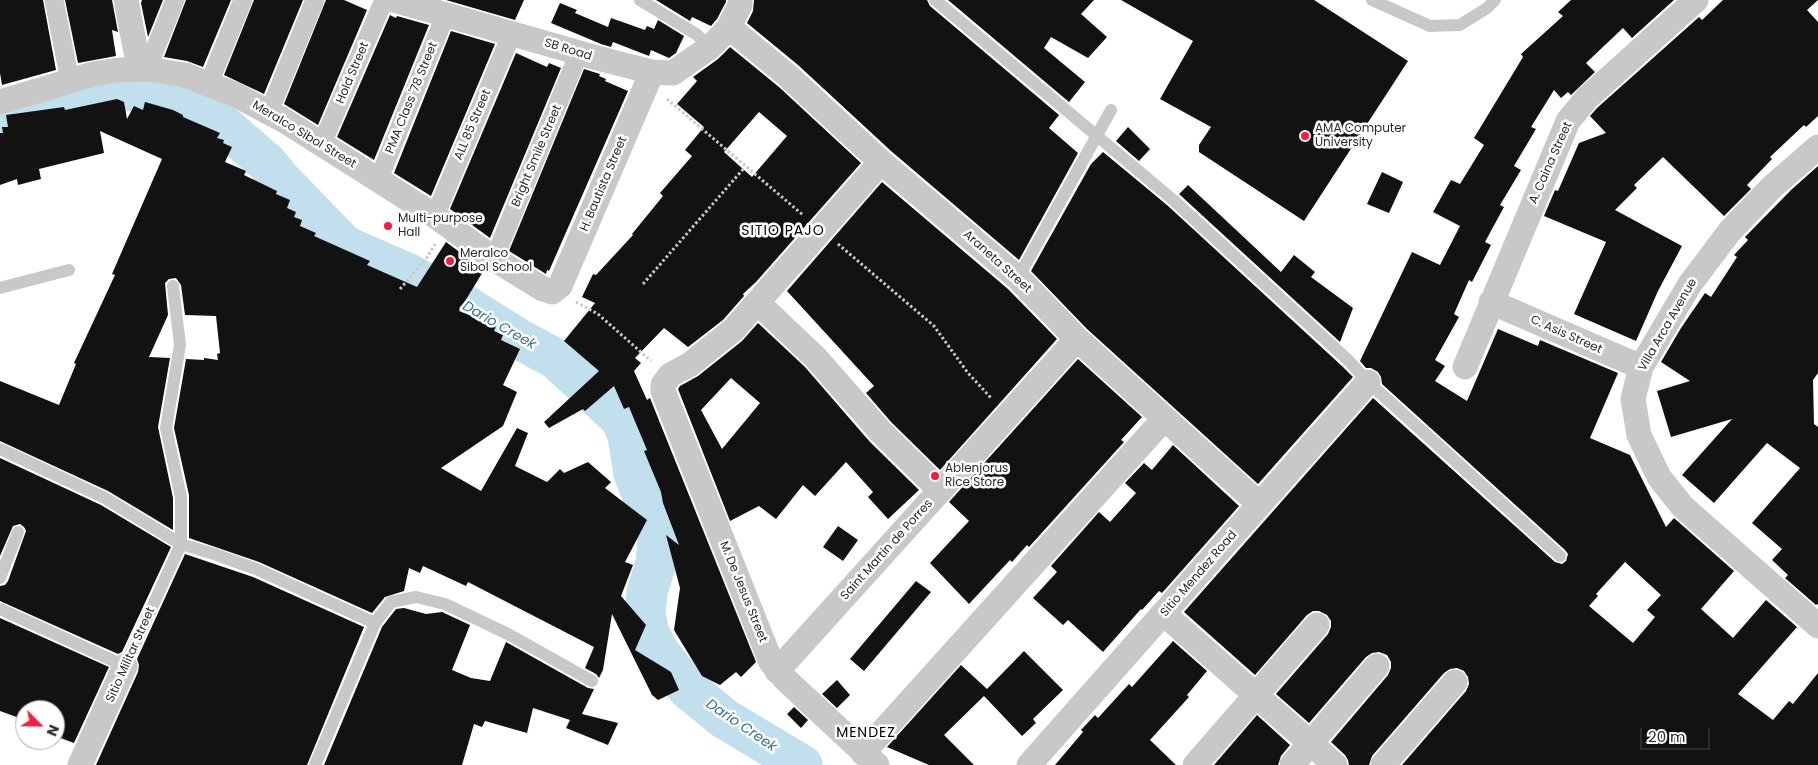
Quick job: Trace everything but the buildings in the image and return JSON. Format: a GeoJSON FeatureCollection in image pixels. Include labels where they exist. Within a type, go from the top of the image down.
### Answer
{"type":"FeatureCollection","features":[{"type":"Feature","properties":{"kind":"street"},"geometry":{"type":"LineString","coordinates":[[54,0],[70,81]]}},
{"type":"Feature","properties":{"kind":"street"},"geometry":{"type":"LineString","coordinates":[[126,0],[143,68]]}},
{"type":"Feature","properties":{"kind":"street"},"geometry":{"type":"LineString","coordinates":[[143,68],[175,0]]}},
{"type":"Feature","properties":{"kind":"street"},"geometry":{"type":"LineString","coordinates":[[209,84],[243,0]]}},
{"type":"Feature","properties":{"kind":"street"},"geometry":{"type":"LineString","coordinates":[[269,112],[315,0]]}},
{"type":"Feature","properties":{"kind":"street","name":"Hold Street"},"geometry":{"type":"LineString","coordinates":[[321,146],[384,0]]}},
{"type":"Feature","properties":{"kind":"street","name":"SB Road"},"geometry":{"type":"LineString","coordinates":[[394,0],[579,53],[650,77],[673,73],[710,47],[729,27],[740,6],[740,0]]}},
{"type":"Feature","properties":{"kind":"street","name":"A. Caina Street"},"geometry":{"type":"LineString","coordinates":[[1466,366],[1491,302],[1568,121],[1587,98],[1696,0]]}},
{"type":"Feature","properties":{"kind":"street","name":"PMA Class '78 Street"},"geometry":{"type":"LineString","coordinates":[[378,180],[445,16]]}},
{"type":"Feature","properties":{"kind":"street","name":"Araneta Street"},"geometry":{"type":"LineString","coordinates":[[729,27],[788,76],[882,162],[1018,278],[1077,339],[1259,504]]}},
{"type":"Feature","properties":{"kind":"street","name":"ALL 85 Street"},"geometry":{"type":"LineString","coordinates":[[435,216],[512,33]]}},
{"type":"Feature","properties":{"kind":"street","name":"Bright Smile Street"},"geometry":{"type":"LineString","coordinates":[[494,259],[579,53]]}},
{"type":"Feature","properties":{"kind":"street","name":"Meralco Sibol Street"},"geometry":{"type":"LineString","coordinates":[[0,100],[93,74],[143,68],[185,75],[269,112],[435,216],[494,259],[543,289],[552,292]]}},
{"type":"Feature","properties":{"kind":"street","name":"H. Bautista Street"},"geometry":{"type":"LineString","coordinates":[[552,292],[560,286],[650,77]]}},
{"type":"Feature","properties":{"kind":"street","name":"Villa Arca Avenue"},"geometry":{"type":"LineString","coordinates":[[1818,147],[1772,187],[1730,231],[1690,284],[1641,367],[1633,399],[1639,434],[1659,477],[1682,506],[1818,626]]}},
{"type":"Feature","properties":{"kind":"street"},"geometry":{"type":"LineString","coordinates":[[665,382],[710,350],[733,330],[882,162]]}},
{"type":"Feature","properties":{"kind":"street","name":"C. Asis Street"},"geometry":{"type":"LineString","coordinates":[[1491,302],[1641,367]]}},
{"type":"Feature","properties":{"kind":"street"},"geometry":{"type":"LineString","coordinates":[[758,303],[815,357],[881,432],[940,490]]}},
{"type":"Feature","properties":{"kind":"street","name":"Saint Martin de Porres"},"geometry":{"type":"LineString","coordinates":[[777,671],[1077,339]]}},
{"type":"Feature","properties":{"kind":"street","name":"M. De Jesus Street"},"geometry":{"type":"LineString","coordinates":[[665,382],[664,397],[771,662],[777,671],[870,759]]}},
{"type":"Feature","properties":{"kind":"street","name":"Sitio Mendez Road"},"geometry":{"type":"LineString","coordinates":[[1030,765],[1368,382]]}},
{"type":"Feature","properties":{"kind":"street"},"geometry":{"type":"LineString","coordinates":[[870,759],[1164,419]]}},
{"type":"Feature","properties":{"kind":"street"},"geometry":{"type":"LineString","coordinates":[[1164,614],[1335,765]]}},
{"type":"Feature","properties":{"kind":"street"},"geometry":{"type":"LineString","coordinates":[[1195,765],[1317,625]]}},
{"type":"Feature","properties":{"kind":"street","name":"Sitio Militar Street"},"geometry":{"type":"LineString","coordinates":[[80,765],[125,666]]}},
{"type":"Feature","properties":{"kind":"street"},"geometry":{"type":"LineString","coordinates":[[1292,765],[1377,666]]}},
{"type":"Feature","properties":{"kind":"street"},"geometry":{"type":"LineString","coordinates":[[1383,765],[1455,682]]}},
{"type":"Feature","properties":{"kind":"lane"},"geometry":{"type":"LineString","coordinates":[[640,0],[696,34],[710,47]]}},
{"type":"Feature","properties":{"kind":"lane"},"geometry":{"type":"LineString","coordinates":[[935,0],[1172,199],[1349,361],[1368,382],[1560,556]]}},
{"type":"Feature","properties":{"kind":"lane"},"geometry":{"type":"LineString","coordinates":[[1372,0],[1430,26],[1460,25],[1487,8],[1495,0]]}},
{"type":"Feature","properties":{"kind":"lane"},"geometry":{"type":"LineString","coordinates":[[1018,278],[1111,110]]}},
{"type":"Feature","properties":{"kind":"lane"},"geometry":{"type":"LineString","coordinates":[[0,288],[69,270]]}},
{"type":"Feature","properties":{"kind":"lane"},"geometry":{"type":"LineString","coordinates":[[173,286],[180,345],[166,428],[181,497],[181,544]]}},
{"type":"Feature","properties":{"kind":"lane"},"geometry":{"type":"LineString","coordinates":[[0,449],[105,498],[181,544],[256,569],[375,623]]}},
{"type":"Feature","properties":{"kind":"lane"},"geometry":{"type":"LineString","coordinates":[[0,578],[18,532]]}},
{"type":"Feature","properties":{"kind":"lane","name":"Sitio Militar Street"},"geometry":{"type":"LineString","coordinates":[[125,666],[181,544]]}},
{"type":"Feature","properties":{"kind":"lane"},"geometry":{"type":"LineString","coordinates":[[315,765],[375,623],[392,602],[416,597],[445,604],[508,634],[592,681]]}},
{"type":"Feature","properties":{"kind":"lane"},"geometry":{"type":"LineString","coordinates":[[0,609],[125,666]]}},
{"type":"Feature","properties":{"kind":"path"},"geometry":{"type":"LineString","coordinates":[[650,77],[745,166],[934,326],[968,373],[1007,416]]}},
{"type":"Feature","properties":{"kind":"path"},"geometry":{"type":"LineString","coordinates":[[643,284],[745,166]]}},
{"type":"Feature","properties":{"kind":"path"},"geometry":{"type":"LineString","coordinates":[[400,289],[426,258]]}},
{"type":"Feature","properties":{"kind":"path"},"geometry":{"type":"LineString","coordinates":[[552,292],[598,314],[648,358],[665,382]]}},
{"type":"Feature","properties":{"kind":"waterway","name":"Dario Creek"},"geometry":{"type":"LineString","coordinates":[[0,118],[35,110],[83,92],[120,90],[160,92],[200,105],[267,163],[345,246],[409,274],[556,359],[621,419],[628,436],[634,474],[658,539],[656,563],[647,592],[645,614],[649,633],[659,652],[687,688],[725,719],[802,765]]}},
{"type":"Feature","properties":{"kind":"place","name":"AMA Computer University"},"geometry":{"type":"Point","coordinates":[1305,136]}},
{"type":"Feature","properties":{"kind":"place","name":"Multi-purpose Hall"},"geometry":{"type":"Point","coordinates":[388,226]}},
{"type":"Feature","properties":{"kind":"place","name":"Meralco Sibol School"},"geometry":{"type":"Point","coordinates":[450,261]}},
{"type":"Feature","properties":{"kind":"place","name":"Ablenjorus Rice Store"},"geometry":{"type":"Point","coordinates":[935,476]}},
{"type":"Feature","properties":{"kind":"district","name":"SITIO PAJO"},"geometry":{"type":"Point","coordinates":[783,231]}},
{"type":"Feature","properties":{"kind":"district","name":"MENDEZ"},"geometry":{"type":"Point","coordinates":[866,733]}}]}
